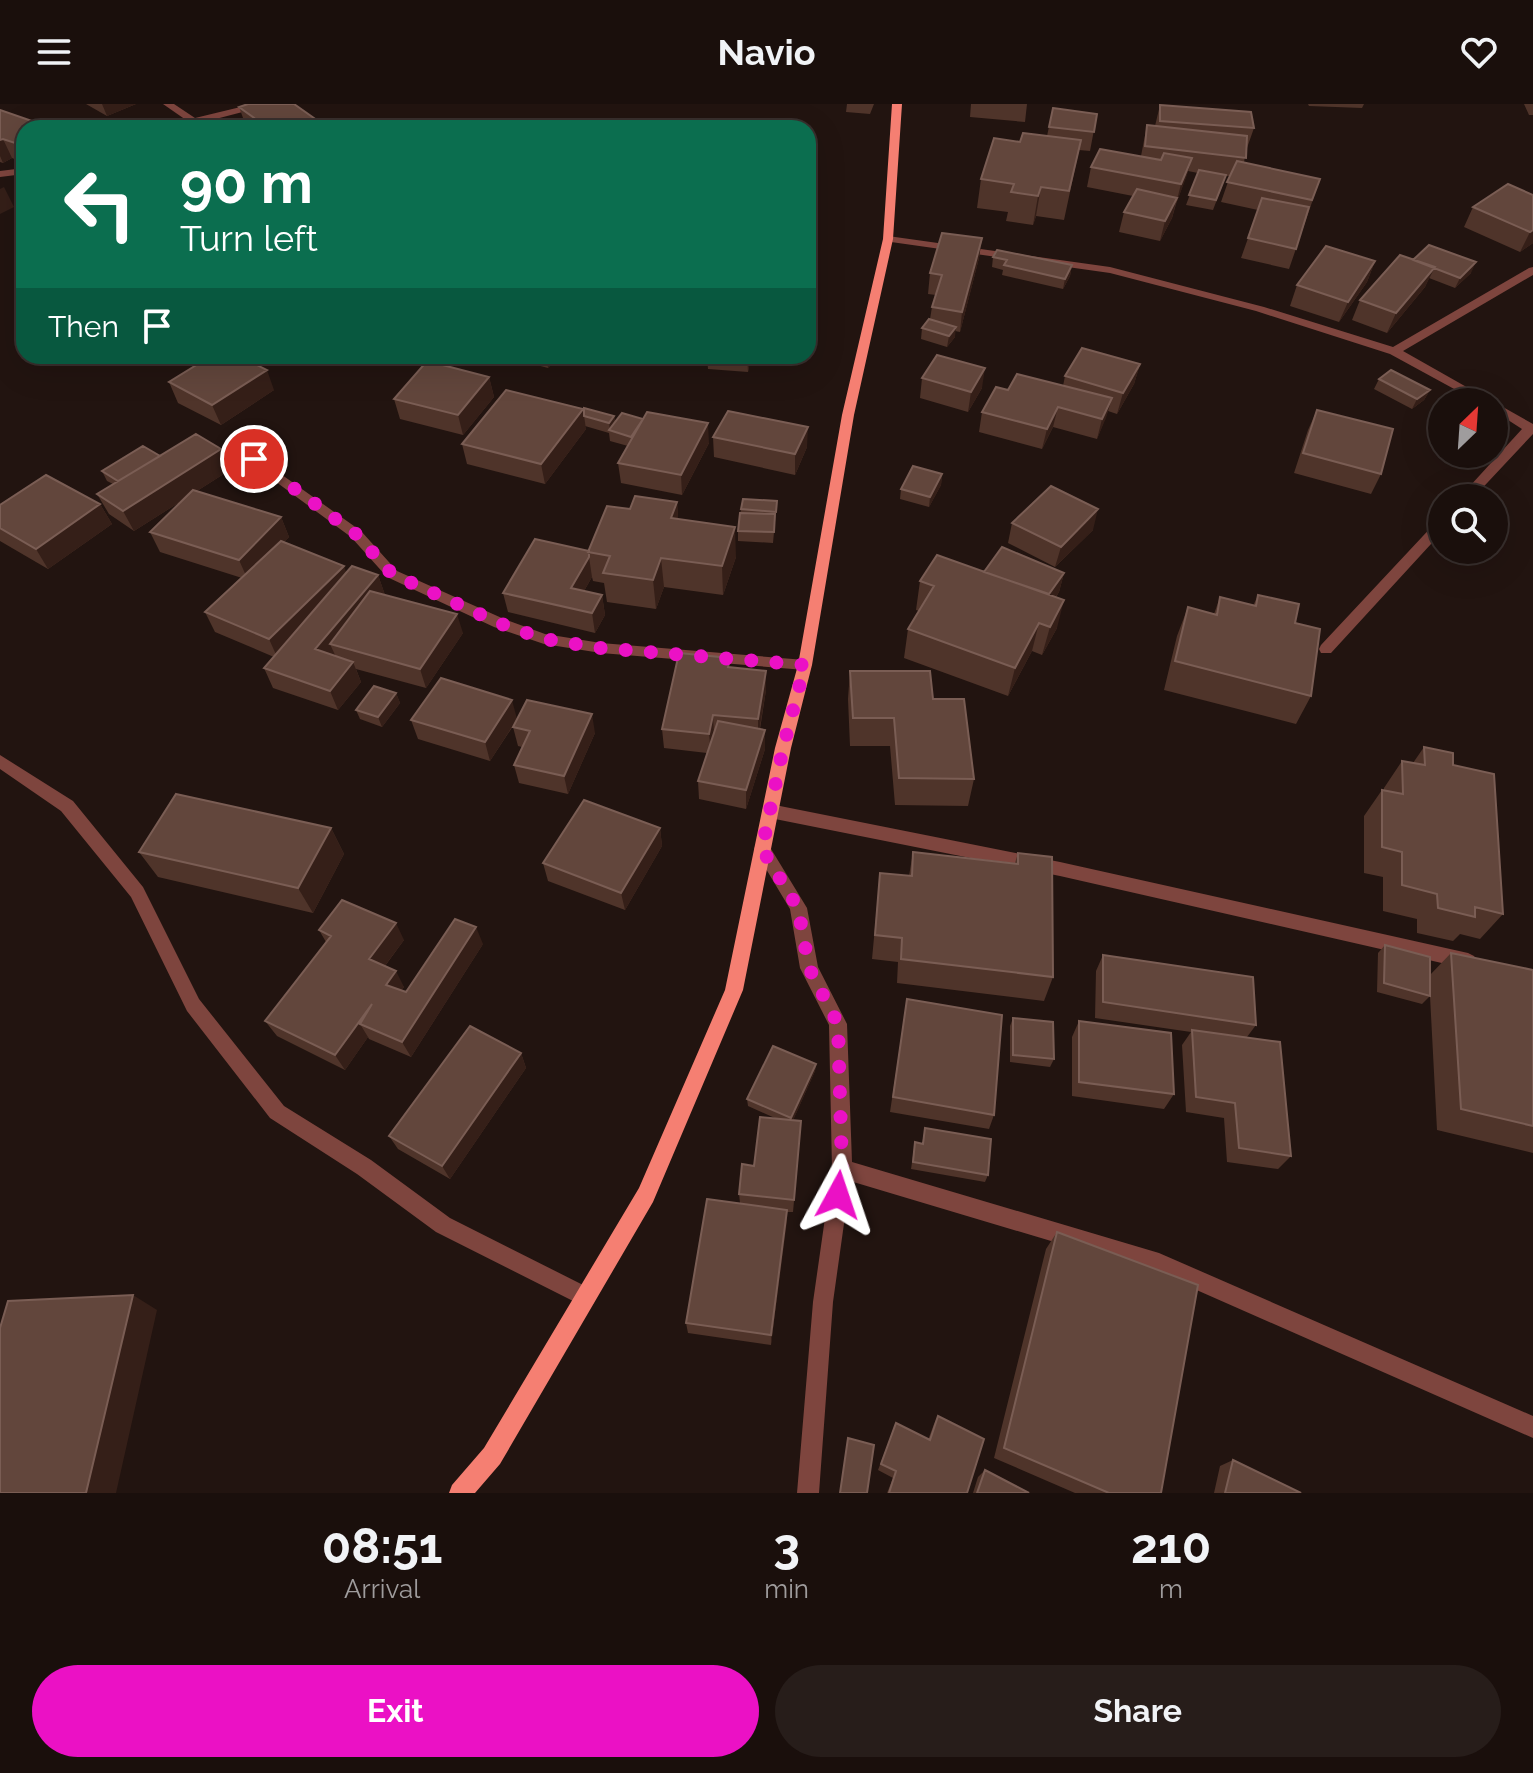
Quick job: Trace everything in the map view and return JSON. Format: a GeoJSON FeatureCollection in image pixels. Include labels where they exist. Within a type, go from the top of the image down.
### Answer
{"type":"FeatureCollection","features":[{"type":"Feature","properties":{"kind":"main road"},"geometry":{"type":"LineString","coordinates":[[460,1493],[492,1456],[646,1195],[734,990],[770,811],[805,665],[848,415],[888,239],[897,104]]}},
{"type":"Feature","properties":{"kind":"street"},"geometry":{"type":"LineString","coordinates":[[168,104],[192,120]]}},
{"type":"Feature","properties":{"kind":"street"},"geometry":{"type":"LineString","coordinates":[[198,120],[268,104]]}},
{"type":"Feature","properties":{"kind":"street"},"geometry":{"type":"LineString","coordinates":[[888,239],[1110,270],[1260,309],[1394,351],[1461,388]]}},
{"type":"Feature","properties":{"kind":"street"},"geometry":{"type":"LineString","coordinates":[[1394,351],[1533,270]]}},
{"type":"Feature","properties":{"kind":"street"},"geometry":{"type":"LineString","coordinates":[[1479,484],[1532,429],[1508,414]]}},
{"type":"Feature","properties":{"kind":"street"},"geometry":{"type":"LineString","coordinates":[[254,459],[356,534],[392,574],[499,623],[544,639],[601,648],[805,665]]}},
{"type":"Feature","properties":{"kind":"street"},"geometry":{"type":"LineString","coordinates":[[1326,649],[1428,539]]}},
{"type":"Feature","properties":{"kind":"street"},"geometry":{"type":"LineString","coordinates":[[0,761],[67,806],[137,892],[193,1005],[277,1112],[364,1167],[443,1225],[586,1297]]}},
{"type":"Feature","properties":{"kind":"street"},"geometry":{"type":"LineString","coordinates":[[770,811],[1060,869],[1479,965]]}},
{"type":"Feature","properties":{"kind":"street"},"geometry":{"type":"LineString","coordinates":[[762,849],[798,908],[809,968],[838,1024],[842,1169],[823,1302],[808,1493]]}},
{"type":"Feature","properties":{"kind":"street"},"geometry":{"type":"LineString","coordinates":[[842,1169],[1159,1263],[1533,1427]]}},
{"type":"Feature","properties":{"kind":"building"},"geometry":{"type":"Polygon","coordinates":[[[248,104],[294,104],[317,120],[257,120],[239,107],[248,104]]]}},
{"type":"Feature","properties":{"kind":"building"},"geometry":{"type":"Polygon","coordinates":[[[1160,105],[1251,112],[1254,128],[1160,121],[1160,105]]]}},
{"type":"Feature","properties":{"kind":"building"},"geometry":{"type":"Polygon","coordinates":[[[1053,108],[1097,114],[1094,132],[1049,127],[1053,108]]]}},
{"type":"Feature","properties":{"kind":"building"},"geometry":{"type":"Polygon","coordinates":[[[0,110],[29,120],[16,120],[16,143],[0,140],[0,110]]]}},
{"type":"Feature","properties":{"kind":"building"},"geometry":{"type":"Polygon","coordinates":[[[1147,125],[1247,136],[1246,158],[1145,146],[1147,125]]]}},
{"type":"Feature","properties":{"kind":"building"},"geometry":{"type":"Polygon","coordinates":[[[1023,133],[1081,140],[1069,191],[1041,187],[1038,196],[1011,192],[1014,184],[981,179],[994,138],[1020,142],[1023,133]]]}},
{"type":"Feature","properties":{"kind":"building"},"geometry":{"type":"Polygon","coordinates":[[[1100,149],[1161,160],[1164,153],[1192,158],[1181,184],[1091,167],[1100,149]]]}},
{"type":"Feature","properties":{"kind":"building"},"geometry":{"type":"Polygon","coordinates":[[[1237,161],[1320,179],[1312,200],[1227,182],[1237,161]]]}},
{"type":"Feature","properties":{"kind":"building"},"geometry":{"type":"Polygon","coordinates":[[[1199,170],[1226,175],[1216,200],[1189,195],[1199,170]]]}},
{"type":"Feature","properties":{"kind":"building"},"geometry":{"type":"Polygon","coordinates":[[[1508,184],[1533,195],[1533,230],[1530,232],[1473,207],[1508,184]]]}},
{"type":"Feature","properties":{"kind":"building"},"geometry":{"type":"Polygon","coordinates":[[[1137,189],[1177,198],[1165,221],[1124,212],[1137,189]]]}},
{"type":"Feature","properties":{"kind":"building"},"geometry":{"type":"Polygon","coordinates":[[[1262,198],[1309,207],[1296,249],[1248,238],[1262,198]]]}},
{"type":"Feature","properties":{"kind":"building"},"geometry":{"type":"Polygon","coordinates":[[[942,233],[982,238],[962,312],[932,307],[942,275],[930,273],[942,233]]]}},
{"type":"Feature","properties":{"kind":"building"},"geometry":{"type":"Polygon","coordinates":[[[1429,245],[1476,262],[1460,278],[1413,260],[1429,245]]]}},
{"type":"Feature","properties":{"kind":"building"},"geometry":{"type":"Polygon","coordinates":[[[1326,246],[1375,261],[1348,302],[1297,285],[1326,246]]]}},
{"type":"Feature","properties":{"kind":"building"},"geometry":{"type":"Polygon","coordinates":[[[997,250],[1072,265],[1065,279],[1004,265],[1007,260],[993,257],[997,250]]]}},
{"type":"Feature","properties":{"kind":"building"},"geometry":{"type":"Polygon","coordinates":[[[1400,255],[1435,267],[1396,313],[1360,300],[1400,255]]]}},
{"type":"Feature","properties":{"kind":"building"},"geometry":{"type":"Polygon","coordinates":[[[929,319],[956,327],[949,336],[922,328],[929,319]]]}},
{"type":"Feature","properties":{"kind":"building"},"geometry":{"type":"Polygon","coordinates":[[[1082,348],[1140,364],[1123,393],[1065,376],[1082,348]]]}},
{"type":"Feature","properties":{"kind":"building"},"geometry":{"type":"Polygon","coordinates":[[[937,355],[985,368],[971,392],[922,378],[937,355]]]}},
{"type":"Feature","properties":{"kind":"building"},"geometry":{"type":"Polygon","coordinates":[[[198,364],[255,364],[267,370],[212,405],[169,382],[198,364]]]}},
{"type":"Feature","properties":{"kind":"building"},"geometry":{"type":"Polygon","coordinates":[[[424,364],[439,364],[489,377],[458,415],[394,399],[424,364]]]}},
{"type":"Feature","properties":{"kind":"building"},"geometry":{"type":"Polygon","coordinates":[[[1391,370],[1428,391],[1417,399],[1379,379],[1391,370]]]}},
{"type":"Feature","properties":{"kind":"building"},"geometry":{"type":"Polygon","coordinates":[[[1017,374],[1112,398],[1102,419],[1058,407],[1047,429],[982,412],[996,387],[1008,390],[1017,374]]]}},
{"type":"Feature","properties":{"kind":"building"},"geometry":{"type":"Polygon","coordinates":[[[506,390],[583,409],[541,464],[462,444],[506,390]]]}},
{"type":"Feature","properties":{"kind":"building"},"geometry":{"type":"Polygon","coordinates":[[[584,408],[614,416],[609,423],[584,416],[584,408]]]}},
{"type":"Feature","properties":{"kind":"building"},"geometry":{"type":"Polygon","coordinates":[[[1317,410],[1393,429],[1381,474],[1303,453],[1317,410]]]}},
{"type":"Feature","properties":{"kind":"building"},"geometry":{"type":"Polygon","coordinates":[[[728,411],[808,427],[795,454],[713,437],[728,411]]]}},
{"type":"Feature","properties":{"kind":"building"},"geometry":{"type":"Polygon","coordinates":[[[647,412],[708,423],[681,475],[618,463],[647,412]]]}},
{"type":"Feature","properties":{"kind":"building"},"geometry":{"type":"Polygon","coordinates":[[[622,413],[643,419],[631,437],[609,430],[622,413]]]}},
{"type":"Feature","properties":{"kind":"building"},"geometry":{"type":"Polygon","coordinates":[[[196,434],[221,449],[123,511],[97,494],[196,434]]]}},
{"type":"Feature","properties":{"kind":"building"},"geometry":{"type":"Polygon","coordinates":[[[143,446],[160,456],[118,481],[102,471],[143,446]]]}},
{"type":"Feature","properties":{"kind":"building"},"geometry":{"type":"Polygon","coordinates":[[[913,466],[942,474],[930,497],[901,489],[913,466]]]}},
{"type":"Feature","properties":{"kind":"building"},"geometry":{"type":"Polygon","coordinates":[[[46,475],[100,504],[36,549],[0,528],[0,505],[46,475]]]}},
{"type":"Feature","properties":{"kind":"building"},"geometry":{"type":"Polygon","coordinates":[[[1051,486],[1098,509],[1061,547],[1012,523],[1051,486]]]}},
{"type":"Feature","properties":{"kind":"building"},"geometry":{"type":"Polygon","coordinates":[[[193,490],[281,517],[239,560],[150,532],[193,490]]]}},
{"type":"Feature","properties":{"kind":"building"},"geometry":{"type":"Polygon","coordinates":[[[635,496],[677,502],[671,518],[735,527],[722,566],[661,558],[653,580],[603,573],[610,556],[588,552],[607,506],[630,509],[635,496]]]}},
{"type":"Feature","properties":{"kind":"building"},"geometry":{"type":"Polygon","coordinates":[[[743,499],[777,501],[776,512],[741,509],[743,499]]]}},
{"type":"Feature","properties":{"kind":"building"},"geometry":{"type":"Polygon","coordinates":[[[740,513],[775,514],[774,532],[738,531],[740,513]]]}},
{"type":"Feature","properties":{"kind":"building"},"geometry":{"type":"Polygon","coordinates":[[[535,539],[589,551],[589,557],[571,588],[602,595],[592,613],[503,593],[535,539]]]}},
{"type":"Feature","properties":{"kind":"building"},"geometry":{"type":"Polygon","coordinates":[[[281,541],[344,566],[269,639],[205,612],[281,541]]]}},
{"type":"Feature","properties":{"kind":"building"},"geometry":{"type":"Polygon","coordinates":[[[1002,547],[1064,573],[1049,594],[984,572],[1002,547]]]}},
{"type":"Feature","properties":{"kind":"building"},"geometry":{"type":"Polygon","coordinates":[[[937,555],[1064,600],[1050,627],[1039,623],[1015,668],[908,629],[934,586],[920,581],[937,555]]]}},
{"type":"Feature","properties":{"kind":"building"},"geometry":{"type":"Polygon","coordinates":[[[352,566],[378,575],[315,649],[353,662],[330,691],[264,668],[352,566]]]}},
{"type":"Feature","properties":{"kind":"building"},"geometry":{"type":"Polygon","coordinates":[[[370,591],[457,614],[420,669],[330,644],[370,591]]]}},
{"type":"Feature","properties":{"kind":"building"},"geometry":{"type":"Polygon","coordinates":[[[1258,595],[1299,604],[1295,623],[1320,629],[1311,696],[1175,661],[1188,607],[1217,615],[1220,597],[1256,606],[1258,595]]]}},
{"type":"Feature","properties":{"kind":"building"},"geometry":{"type":"Polygon","coordinates":[[[679,653],[730,658],[728,667],[766,671],[758,719],[713,715],[709,734],[662,729],[679,653]]]}},
{"type":"Feature","properties":{"kind":"building"},"geometry":{"type":"Polygon","coordinates":[[[850,671],[930,671],[933,699],[964,699],[974,779],[899,778],[894,718],[853,718],[850,671]]]}},
{"type":"Feature","properties":{"kind":"building"},"geometry":{"type":"Polygon","coordinates":[[[441,678],[512,700],[485,742],[411,720],[441,678]]]}},
{"type":"Feature","properties":{"kind":"building"},"geometry":{"type":"Polygon","coordinates":[[[374,686],[396,693],[378,717],[356,710],[374,686]]]}},
{"type":"Feature","properties":{"kind":"building"},"geometry":{"type":"Polygon","coordinates":[[[527,700],[592,714],[564,776],[514,765],[530,731],[513,727],[527,700]]]}},
{"type":"Feature","properties":{"kind":"building"},"geometry":{"type":"Polygon","coordinates":[[[718,721],[765,730],[746,790],[698,781],[718,721]]]}},
{"type":"Feature","properties":{"kind":"building"},"geometry":{"type":"Polygon","coordinates":[[[1424,747],[1453,753],[1453,765],[1494,774],[1503,914],[1475,907],[1475,917],[1438,908],[1437,894],[1402,885],[1402,852],[1382,847],[1382,790],[1403,794],[1402,761],[1425,765],[1424,747]]]}},
{"type":"Feature","properties":{"kind":"building"},"geometry":{"type":"Polygon","coordinates":[[[176,794],[331,828],[298,888],[139,852],[176,794]]]}},
{"type":"Feature","properties":{"kind":"building"},"geometry":{"type":"Polygon","coordinates":[[[584,800],[660,828],[621,893],[543,863],[584,800]]]}},
{"type":"Feature","properties":{"kind":"building"},"geometry":{"type":"Polygon","coordinates":[[[913,852],[1018,864],[1018,853],[1052,857],[1053,977],[901,959],[902,938],[875,935],[880,873],[912,876],[913,852]]]}},
{"type":"Feature","properties":{"kind":"building"},"geometry":{"type":"Polygon","coordinates":[[[342,900],[396,923],[369,959],[396,971],[386,985],[406,992],[455,919],[476,927],[402,1042],[360,1024],[372,1004],[335,1055],[265,1021],[331,936],[319,930],[342,900]]]}},
{"type":"Feature","properties":{"kind":"building"},"geometry":{"type":"Polygon","coordinates":[[[1385,945],[1430,957],[1430,996],[1384,983],[1385,945]]]}},
{"type":"Feature","properties":{"kind":"building"},"geometry":{"type":"Polygon","coordinates":[[[1451,953],[1533,970],[1533,1126],[1461,1109],[1451,953]]]}},
{"type":"Feature","properties":{"kind":"building"},"geometry":{"type":"Polygon","coordinates":[[[1103,955],[1253,977],[1256,1025],[1103,1002],[1103,955]]]}},
{"type":"Feature","properties":{"kind":"building"},"geometry":{"type":"Polygon","coordinates":[[[907,999],[1002,1015],[994,1115],[893,1097],[907,999]]]}},
{"type":"Feature","properties":{"kind":"building"},"geometry":{"type":"Polygon","coordinates":[[[1013,1018],[1053,1022],[1054,1059],[1013,1055],[1013,1018]]]}},
{"type":"Feature","properties":{"kind":"building"},"geometry":{"type":"Polygon","coordinates":[[[1079,1021],[1171,1033],[1174,1094],[1079,1082],[1079,1021]]]}},
{"type":"Feature","properties":{"kind":"building"},"geometry":{"type":"Polygon","coordinates":[[[470,1026],[521,1053],[442,1166],[389,1136],[470,1026]]]}},
{"type":"Feature","properties":{"kind":"building"},"geometry":{"type":"Polygon","coordinates":[[[1192,1030],[1280,1042],[1291,1156],[1239,1148],[1235,1103],[1196,1097],[1192,1030]]]}},
{"type":"Feature","properties":{"kind":"building"},"geometry":{"type":"Polygon","coordinates":[[[773,1046],[816,1064],[791,1118],[747,1099],[773,1046]]]}},
{"type":"Feature","properties":{"kind":"building"},"geometry":{"type":"Polygon","coordinates":[[[760,1117],[801,1121],[794,1200],[739,1194],[742,1164],[754,1166],[760,1117]]]}},
{"type":"Feature","properties":{"kind":"building"},"geometry":{"type":"Polygon","coordinates":[[[925,1128],[991,1139],[988,1175],[913,1162],[915,1142],[923,1144],[925,1128]]]}},
{"type":"Feature","properties":{"kind":"building"},"geometry":{"type":"Polygon","coordinates":[[[707,1199],[787,1210],[771,1335],[686,1323],[707,1199]]]}},
{"type":"Feature","properties":{"kind":"building"},"geometry":{"type":"Polygon","coordinates":[[[1057,1232],[1198,1285],[1161,1493],[1109,1493],[1004,1448],[1057,1232]]]}},
{"type":"Feature","properties":{"kind":"building"},"geometry":{"type":"Polygon","coordinates":[[[133,1295],[86,1493],[0,1493],[0,1328],[8,1301],[133,1295]]]}},
{"type":"Feature","properties":{"kind":"building"},"geometry":{"type":"Polygon","coordinates":[[[938,1416],[984,1439],[967,1493],[889,1493],[896,1471],[881,1464],[896,1423],[930,1440],[938,1416]]]}},
{"type":"Feature","properties":{"kind":"building"},"geometry":{"type":"Polygon","coordinates":[[[848,1438],[874,1445],[867,1493],[840,1493],[848,1438]]]}},
{"type":"Feature","properties":{"kind":"building"},"geometry":{"type":"Polygon","coordinates":[[[1233,1460],[1301,1493],[1225,1493],[1233,1460]]]}},
{"type":"Feature","properties":{"kind":"building"},"geometry":{"type":"Polygon","coordinates":[[[985,1470],[1029,1493],[977,1493],[985,1470]]]}},
{"type":"Feature","properties":{"kind":"route"},"geometry":{"type":"LineString","coordinates":[[254,459],[356,534],[392,574],[499,623],[544,639],[601,648],[805,665],[783,748],[762,849],[798,908],[809,968],[838,1024],[842,1169],[838,1195]]}}]}
